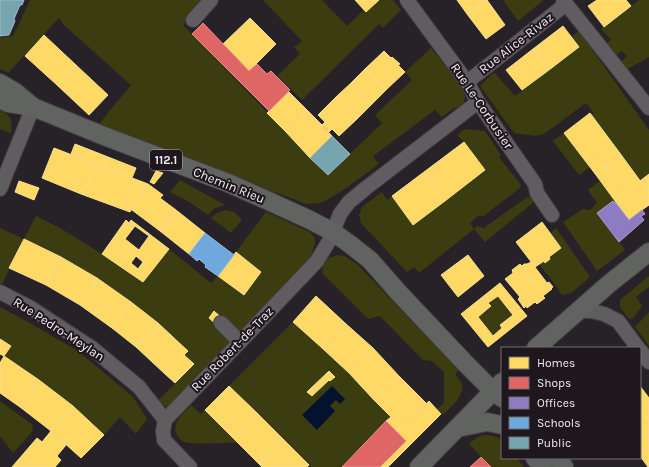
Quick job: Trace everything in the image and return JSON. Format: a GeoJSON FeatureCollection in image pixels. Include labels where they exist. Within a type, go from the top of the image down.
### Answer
{"type":"FeatureCollection","features":[{"type":"Feature","properties":{"kind":"main road","name":"Chemin Rieu"},"geometry":{"type":"LineString","coordinates":[[0,83],[15,92],[33,107]]}},
{"type":"Feature","properties":{"kind":"main road","name":"Chemin Rieu"},"geometry":{"type":"LineString","coordinates":[[0,100],[8,103],[33,107],[242,189],[333,232],[370,260],[400,293],[499,390]]}},
{"type":"Feature","properties":{"kind":"main road"},"geometry":{"type":"LineString","coordinates":[[537,347],[577,311],[649,252]]}},
{"type":"Feature","properties":{"kind":"main road","name":"112.1"},"geometry":{"type":"LineString","coordinates":[[499,390],[501,407]]}},
{"type":"Feature","properties":{"kind":"main road"},"geometry":{"type":"LineString","coordinates":[[419,467],[457,428],[499,390]]}},
{"type":"Feature","properties":{"kind":"main road"},"geometry":{"type":"LineString","coordinates":[[457,428],[487,422],[501,425]]}},
{"type":"Feature","properties":{"kind":"main road"},"geometry":{"type":"LineString","coordinates":[[536,459],[543,467]]}},
{"type":"Feature","properties":{"kind":"main road"},"geometry":{"type":"LineString","coordinates":[[558,459],[564,467]]}},
{"type":"Feature","properties":{"kind":"street"},"geometry":{"type":"LineString","coordinates":[[193,20],[210,0]]}},
{"type":"Feature","properties":{"kind":"street","name":"Rue Le-Corbusier"},"geometry":{"type":"LineString","coordinates":[[407,0],[467,82],[478,102],[535,184],[537,193],[552,215]]}},
{"type":"Feature","properties":{"kind":"street"},"geometry":{"type":"LineString","coordinates":[[564,2],[649,108]]}},
{"type":"Feature","properties":{"kind":"street","name":"Rue Alice-Rivaz"},"geometry":{"type":"LineString","coordinates":[[467,82],[503,54],[564,2]]}},
{"type":"Feature","properties":{"kind":"street"},"geometry":{"type":"LineString","coordinates":[[333,232],[340,214],[349,202],[478,102]]}},
{"type":"Feature","properties":{"kind":"street"},"geometry":{"type":"LineString","coordinates":[[0,189],[33,107]]}},
{"type":"Feature","properties":{"kind":"street","name":"Rue Robert-de-Traz"},"geometry":{"type":"LineString","coordinates":[[165,420],[317,261],[333,232]]}},
{"type":"Feature","properties":{"kind":"street","name":"Rue Pedro-Meylan"},"geometry":{"type":"LineString","coordinates":[[0,292],[31,308],[92,348],[139,387],[165,420]]}},
{"type":"Feature","properties":{"kind":"street"},"geometry":{"type":"LineString","coordinates":[[577,311],[591,311],[604,314],[618,321],[638,347]]}},
{"type":"Feature","properties":{"kind":"street"},"geometry":{"type":"LineString","coordinates":[[221,323],[240,342]]}},
{"type":"Feature","properties":{"kind":"street"},"geometry":{"type":"LineString","coordinates":[[641,352],[649,362]]}},
{"type":"Feature","properties":{"kind":"street"},"geometry":{"type":"LineString","coordinates":[[165,420],[163,430],[164,440],[190,467]]}},
{"type":"Feature","properties":{"kind":"shaded area"},"geometry":{"type":"Polygon","coordinates":[[[30,0],[203,0],[183,25],[328,175],[382,123],[375,115],[412,80],[405,72],[431,48],[464,90],[465,100],[460,107],[454,108],[442,117],[435,110],[373,156],[379,164],[342,191],[321,203],[306,204],[99,124],[131,85],[64,25],[59,18],[8,73],[0,69],[0,38],[13,36],[30,0]]]}},
{"type":"Feature","properties":{"kind":"shaded area"},"geometry":{"type":"Polygon","coordinates":[[[263,0],[322,0],[347,26],[364,10],[366,12],[379,0],[393,0],[401,10],[383,28],[379,24],[302,100],[277,76],[300,54],[294,47],[302,41],[263,0]]]}},
{"type":"Feature","properties":{"kind":"shaded area"},"geometry":{"type":"Polygon","coordinates":[[[503,0],[544,0],[518,21],[503,0]]]}},
{"type":"Feature","properties":{"kind":"shaded area"},"geometry":{"type":"Polygon","coordinates":[[[639,0],[649,0],[649,57],[624,71],[619,63],[627,56],[622,51],[613,57],[604,45],[611,40],[601,29],[639,0]]]}},
{"type":"Feature","properties":{"kind":"shaded area"},"geometry":{"type":"Polygon","coordinates":[[[579,31],[649,130],[649,174],[640,181],[591,116],[594,113],[586,103],[544,134],[536,136],[514,133],[480,86],[494,72],[515,96],[579,47],[571,37],[579,31]]]}},
{"type":"Feature","properties":{"kind":"shaded area"},"geometry":{"type":"Polygon","coordinates":[[[0,110],[7,114],[10,119],[12,125],[11,133],[0,129],[0,110]]]}},
{"type":"Feature","properties":{"kind":"shaded area"},"geometry":{"type":"Polygon","coordinates":[[[465,129],[485,131],[501,155],[499,157],[521,185],[520,188],[482,217],[479,215],[470,223],[474,229],[419,273],[414,267],[407,272],[361,223],[359,215],[362,207],[382,192],[387,200],[392,196],[413,225],[485,171],[464,142],[457,135],[465,129]]]}},
{"type":"Feature","properties":{"kind":"shaded area"},"geometry":{"type":"Polygon","coordinates":[[[564,133],[590,167],[579,175],[553,141],[564,133]]]}},
{"type":"Feature","properties":{"kind":"shaded area"},"geometry":{"type":"Polygon","coordinates":[[[180,180],[225,205],[215,208],[208,215],[186,200],[170,192],[180,180]]]}},
{"type":"Feature","properties":{"kind":"shaded area"},"geometry":{"type":"Polygon","coordinates":[[[600,181],[615,202],[597,213],[625,250],[597,271],[563,222],[583,209],[590,210],[597,203],[588,190],[600,181]]]}},
{"type":"Feature","properties":{"kind":"shaded area"},"geometry":{"type":"Polygon","coordinates":[[[527,197],[531,198],[534,202],[485,242],[474,229],[477,226],[484,228],[527,197]]]}},
{"type":"Feature","properties":{"kind":"shaded area"},"geometry":{"type":"Polygon","coordinates":[[[225,210],[234,212],[242,220],[231,233],[211,218],[217,213],[225,210]]]}},
{"type":"Feature","properties":{"kind":"shaded area"},"geometry":{"type":"Polygon","coordinates":[[[266,212],[310,232],[314,237],[315,244],[304,267],[169,407],[158,401],[193,365],[184,355],[188,350],[158,323],[24,239],[36,216],[60,228],[143,282],[169,249],[211,283],[218,276],[244,295],[261,272],[236,252],[266,212]]]}},
{"type":"Feature","properties":{"kind":"shaded area"},"geometry":{"type":"Polygon","coordinates":[[[0,228],[24,239],[2,284],[0,284],[0,228]]]}},
{"type":"Feature","properties":{"kind":"shaded area"},"geometry":{"type":"Polygon","coordinates":[[[556,228],[590,277],[570,294],[568,293],[565,295],[561,294],[539,264],[544,261],[545,263],[550,259],[549,257],[561,248],[550,233],[556,228]]]}},
{"type":"Feature","properties":{"kind":"shaded area"},"geometry":{"type":"Polygon","coordinates":[[[337,255],[345,256],[358,265],[459,370],[455,374],[461,382],[462,391],[457,400],[443,415],[437,409],[444,403],[444,372],[432,361],[423,360],[380,316],[368,319],[322,273],[323,265],[329,258],[337,255]]]}},
{"type":"Feature","properties":{"kind":"shaded area"},"geometry":{"type":"Polygon","coordinates":[[[649,276],[649,287],[636,297],[642,306],[633,318],[629,319],[620,307],[620,300],[649,276]]]}},
{"type":"Feature","properties":{"kind":"shaded area"},"geometry":{"type":"Polygon","coordinates":[[[498,296],[513,315],[500,325],[502,328],[493,336],[478,317],[491,307],[488,303],[498,296]]]}},
{"type":"Feature","properties":{"kind":"shaded area"},"geometry":{"type":"Polygon","coordinates":[[[0,307],[78,351],[133,397],[147,419],[136,434],[120,417],[104,435],[73,406],[4,356],[11,346],[0,339],[0,307]]]}},
{"type":"Feature","properties":{"kind":"shaded area"},"geometry":{"type":"Polygon","coordinates":[[[649,312],[649,346],[635,327],[649,312]]]}},
{"type":"Feature","properties":{"kind":"shaded area"},"geometry":{"type":"Polygon","coordinates":[[[293,322],[349,373],[391,417],[342,467],[311,467],[229,386],[293,322]]]}},
{"type":"Feature","properties":{"kind":"shaded area"},"geometry":{"type":"Polygon","coordinates":[[[0,401],[33,425],[32,432],[13,453],[0,436],[0,401]]]}},
{"type":"Feature","properties":{"kind":"shaded area"},"geometry":{"type":"Polygon","coordinates":[[[191,405],[201,414],[205,410],[237,443],[200,444],[182,441],[176,432],[176,423],[181,415],[191,405]]]}},
{"type":"Feature","properties":{"kind":"shaded area"},"geometry":{"type":"Polygon","coordinates":[[[489,435],[500,439],[501,459],[517,459],[524,467],[491,467],[469,444],[477,437],[489,435]]]}},
{"type":"Feature","properties":{"kind":"water"},"geometry":{"type":"Polygon","coordinates":[[[332,386],[345,399],[340,404],[336,400],[330,406],[335,411],[317,430],[302,415],[332,386]]]}},
{"type":"Feature","properties":{"kind":"building: Homes"},"geometry":{"type":"Polygon","coordinates":[[[355,0],[379,0],[366,12],[355,0]]]}},
{"type":"Feature","properties":{"kind":"building: Homes"},"geometry":{"type":"Polygon","coordinates":[[[457,0],[487,0],[467,14],[457,0]]]}},
{"type":"Feature","properties":{"kind":"building: Homes"},"geometry":{"type":"Polygon","coordinates":[[[487,0],[505,25],[486,39],[467,14],[487,0]]]}},
{"type":"Feature","properties":{"kind":"building: Homes"},"geometry":{"type":"Polygon","coordinates":[[[597,0],[626,0],[631,6],[604,27],[588,6],[597,0]]]}},
{"type":"Feature","properties":{"kind":"building: Homes"},"geometry":{"type":"Polygon","coordinates":[[[250,18],[276,44],[249,71],[223,44],[250,18]]]}},
{"type":"Feature","properties":{"kind":"building: Homes"},"geometry":{"type":"Polygon","coordinates":[[[563,26],[579,47],[549,70],[533,49],[563,26]]]}},
{"type":"Feature","properties":{"kind":"building: Homes"},"geometry":{"type":"Polygon","coordinates":[[[44,35],[76,65],[57,85],[25,56],[44,35]]]}},
{"type":"Feature","properties":{"kind":"building: Homes"},"geometry":{"type":"Polygon","coordinates":[[[533,49],[549,70],[522,90],[506,70],[533,49]]]}},
{"type":"Feature","properties":{"kind":"building: Homes"},"geometry":{"type":"Polygon","coordinates":[[[384,51],[400,64],[398,65],[405,72],[386,90],[365,69],[384,51]]]}},
{"type":"Feature","properties":{"kind":"building: Homes"},"geometry":{"type":"Polygon","coordinates":[[[76,65],[108,95],[89,115],[57,85],[76,65]]]}},
{"type":"Feature","properties":{"kind":"building: Homes"},"geometry":{"type":"Polygon","coordinates":[[[365,69],[386,90],[372,104],[351,83],[365,69]]]}},
{"type":"Feature","properties":{"kind":"building: Homes"},"geometry":{"type":"Polygon","coordinates":[[[351,83],[372,104],[357,119],[336,97],[351,83]]]}},
{"type":"Feature","properties":{"kind":"building: Homes"},"geometry":{"type":"Polygon","coordinates":[[[289,92],[307,110],[285,131],[267,113],[289,92]]]}},
{"type":"Feature","properties":{"kind":"building: Homes"},"geometry":{"type":"Polygon","coordinates":[[[336,97],[357,119],[339,136],[332,129],[329,132],[322,125],[325,122],[318,115],[336,97]]]}},
{"type":"Feature","properties":{"kind":"building: Homes"},"geometry":{"type":"Polygon","coordinates":[[[307,110],[321,124],[299,146],[285,131],[307,110]]]}},
{"type":"Feature","properties":{"kind":"building: Homes"},"geometry":{"type":"Polygon","coordinates":[[[590,113],[622,156],[609,166],[577,123],[590,113]]]}},
{"type":"Feature","properties":{"kind":"building: Homes"},"geometry":{"type":"Polygon","coordinates":[[[577,123],[609,166],[596,175],[564,133],[577,123]]]}},
{"type":"Feature","properties":{"kind":"building: Homes"},"geometry":{"type":"Polygon","coordinates":[[[321,124],[332,136],[310,158],[299,146],[321,124]]]}},
{"type":"Feature","properties":{"kind":"building: Homes"},"geometry":{"type":"Polygon","coordinates":[[[464,142],[485,170],[445,201],[424,172],[464,142]]]}},
{"type":"Feature","properties":{"kind":"building: Homes"},"geometry":{"type":"Polygon","coordinates":[[[75,144],[136,168],[132,178],[71,154],[75,144]]]}},
{"type":"Feature","properties":{"kind":"building: Homes"},"geometry":{"type":"Polygon","coordinates":[[[54,148],[98,165],[81,194],[42,178],[54,148]]]}},
{"type":"Feature","properties":{"kind":"building: Homes"},"geometry":{"type":"Polygon","coordinates":[[[622,156],[649,193],[649,205],[642,210],[609,166],[622,156]]]}},
{"type":"Feature","properties":{"kind":"building: Homes"},"geometry":{"type":"Polygon","coordinates":[[[98,165],[148,184],[130,212],[81,194],[98,165]]]}},
{"type":"Feature","properties":{"kind":"building: Homes"},"geometry":{"type":"Polygon","coordinates":[[[609,166],[642,210],[629,220],[596,175],[609,166]]]}},
{"type":"Feature","properties":{"kind":"building: Homes"},"geometry":{"type":"Polygon","coordinates":[[[156,171],[163,173],[154,184],[150,182],[156,171]]]}},
{"type":"Feature","properties":{"kind":"building: Homes"},"geometry":{"type":"Polygon","coordinates":[[[424,172],[445,201],[413,225],[392,196],[424,172]]]}},
{"type":"Feature","properties":{"kind":"building: Homes"},"geometry":{"type":"Polygon","coordinates":[[[649,174],[649,193],[640,181],[649,174]]]}},
{"type":"Feature","properties":{"kind":"building: Homes"},"geometry":{"type":"Polygon","coordinates":[[[19,181],[39,188],[34,200],[15,192],[19,181]]]}},
{"type":"Feature","properties":{"kind":"building: Homes"},"geometry":{"type":"Polygon","coordinates":[[[148,184],[163,195],[160,198],[176,210],[160,231],[132,210],[148,184]]]}},
{"type":"Feature","properties":{"kind":"building: Homes"},"geometry":{"type":"Polygon","coordinates":[[[176,210],[205,233],[189,254],[160,231],[176,210]]]}},
{"type":"Feature","properties":{"kind":"building: Homes"},"geometry":{"type":"Polygon","coordinates":[[[126,220],[129,223],[131,220],[169,249],[143,282],[102,254],[126,220]],[[135,226],[125,239],[139,250],[149,236],[135,226]],[[136,256],[131,263],[138,269],[143,262],[136,256]]]}},
{"type":"Feature","properties":{"kind":"building: Homes"},"geometry":{"type":"Polygon","coordinates":[[[542,222],[561,248],[549,257],[550,259],[545,263],[544,261],[535,267],[516,242],[542,222]]]}},
{"type":"Feature","properties":{"kind":"building: Homes"},"geometry":{"type":"Polygon","coordinates":[[[24,239],[61,257],[46,285],[9,268],[24,239]]]}},
{"type":"Feature","properties":{"kind":"building: Homes"},"geometry":{"type":"Polygon","coordinates":[[[236,252],[261,272],[244,295],[218,276],[236,252]]]}},
{"type":"Feature","properties":{"kind":"building: Homes"},"geometry":{"type":"Polygon","coordinates":[[[468,255],[484,276],[458,297],[441,275],[468,255]]]}},
{"type":"Feature","properties":{"kind":"building: Homes"},"geometry":{"type":"Polygon","coordinates":[[[61,257],[97,278],[80,305],[46,285],[61,257]]]}},
{"type":"Feature","properties":{"kind":"building: Homes"},"geometry":{"type":"Polygon","coordinates":[[[531,262],[547,283],[549,282],[553,287],[543,296],[545,298],[537,304],[535,302],[527,308],[526,306],[524,308],[518,299],[520,297],[505,279],[513,273],[512,270],[520,264],[522,266],[531,262]]]}},
{"type":"Feature","properties":{"kind":"building: Homes"},"geometry":{"type":"Polygon","coordinates":[[[97,278],[131,302],[112,328],[80,305],[97,278]]]}},
{"type":"Feature","properties":{"kind":"building: Homes"},"geometry":{"type":"Polygon","coordinates":[[[500,283],[527,316],[488,347],[461,314],[500,283]],[[498,296],[488,303],[491,306],[478,317],[493,336],[502,328],[500,325],[513,315],[498,296]]]}},
{"type":"Feature","properties":{"kind":"building: Homes"},"geometry":{"type":"Polygon","coordinates":[[[316,296],[345,323],[322,348],[293,322],[316,296]]]}},
{"type":"Feature","properties":{"kind":"building: Homes"},"geometry":{"type":"Polygon","coordinates":[[[131,302],[158,323],[136,347],[112,328],[131,302]]]}},
{"type":"Feature","properties":{"kind":"building: Homes"},"geometry":{"type":"Polygon","coordinates":[[[214,311],[223,319],[218,326],[209,318],[214,311]]]}},
{"type":"Feature","properties":{"kind":"building: Homes"},"geometry":{"type":"Polygon","coordinates":[[[158,323],[188,351],[165,374],[136,347],[158,323]]]}},
{"type":"Feature","properties":{"kind":"building: Homes"},"geometry":{"type":"Polygon","coordinates":[[[345,323],[373,348],[349,373],[322,348],[345,323]]]}},
{"type":"Feature","properties":{"kind":"building: Homes"},"geometry":{"type":"Polygon","coordinates":[[[0,339],[11,346],[4,356],[0,354],[0,339]]]}},
{"type":"Feature","properties":{"kind":"building: Homes"},"geometry":{"type":"Polygon","coordinates":[[[373,348],[399,376],[374,400],[349,373],[373,348]]]}},
{"type":"Feature","properties":{"kind":"building: Homes"},"geometry":{"type":"Polygon","coordinates":[[[184,355],[194,364],[175,383],[165,374],[184,355]]]}},
{"type":"Feature","properties":{"kind":"building: Homes"},"geometry":{"type":"Polygon","coordinates":[[[4,356],[39,380],[20,407],[0,393],[0,363],[4,356]]]}},
{"type":"Feature","properties":{"kind":"building: Homes"},"geometry":{"type":"Polygon","coordinates":[[[329,371],[335,377],[330,381],[329,380],[312,396],[307,392],[329,371]]]}},
{"type":"Feature","properties":{"kind":"building: Homes"},"geometry":{"type":"Polygon","coordinates":[[[399,376],[426,403],[397,431],[386,421],[391,417],[374,400],[399,376]]]}},
{"type":"Feature","properties":{"kind":"building: Homes"},"geometry":{"type":"Polygon","coordinates":[[[39,380],[73,406],[51,431],[20,407],[39,380]]]}},
{"type":"Feature","properties":{"kind":"building: Homes"},"geometry":{"type":"Polygon","coordinates":[[[229,386],[257,413],[233,438],[205,410],[229,386]]]}},
{"type":"Feature","properties":{"kind":"building: Homes"},"geometry":{"type":"Polygon","coordinates":[[[641,387],[649,398],[649,421],[641,410],[641,387]]]}},
{"type":"Feature","properties":{"kind":"building: Homes"},"geometry":{"type":"Polygon","coordinates":[[[429,401],[441,414],[388,467],[380,467],[406,441],[397,431],[429,401]]]}},
{"type":"Feature","properties":{"kind":"building: Homes"},"geometry":{"type":"Polygon","coordinates":[[[73,406],[104,435],[81,458],[51,431],[73,406]]]}},
{"type":"Feature","properties":{"kind":"building: Homes"},"geometry":{"type":"Polygon","coordinates":[[[641,410],[649,421],[649,433],[641,439],[641,410]]]}},
{"type":"Feature","properties":{"kind":"building: Homes"},"geometry":{"type":"Polygon","coordinates":[[[257,413],[283,439],[259,464],[233,438],[257,413]]]}},
{"type":"Feature","properties":{"kind":"building: Homes"},"geometry":{"type":"Polygon","coordinates":[[[51,431],[66,445],[57,456],[61,460],[55,467],[12,467],[37,438],[42,442],[51,431]]]}},
{"type":"Feature","properties":{"kind":"building: Homes"},"geometry":{"type":"Polygon","coordinates":[[[649,433],[649,467],[641,457],[641,439],[649,433]]]}},
{"type":"Feature","properties":{"kind":"building: Homes"},"geometry":{"type":"Polygon","coordinates":[[[283,439],[309,465],[307,467],[262,467],[259,464],[283,439]]]}},
{"type":"Feature","properties":{"kind":"building: Shops"},"geometry":{"type":"Polygon","coordinates":[[[203,23],[249,71],[257,64],[267,74],[271,71],[290,90],[269,111],[192,34],[203,23]]]}},
{"type":"Feature","properties":{"kind":"building: Shops"},"geometry":{"type":"Polygon","coordinates":[[[386,421],[406,441],[380,467],[342,467],[386,421]]]}},
{"type":"Feature","properties":{"kind":"building: Shops"},"geometry":{"type":"Polygon","coordinates":[[[481,457],[491,467],[470,467],[481,457]]]}},
{"type":"Feature","properties":{"kind":"building: Offices"},"geometry":{"type":"Polygon","coordinates":[[[613,201],[629,220],[642,210],[645,214],[641,216],[644,220],[619,242],[597,213],[613,201]]]}},
{"type":"Feature","properties":{"kind":"building: Schools"},"geometry":{"type":"Polygon","coordinates":[[[205,233],[234,255],[218,276],[205,267],[206,265],[199,259],[197,261],[189,254],[205,233]]]}},
{"type":"Feature","properties":{"kind":"building: Public"},"geometry":{"type":"Polygon","coordinates":[[[0,0],[24,0],[22,5],[20,5],[14,19],[15,21],[9,35],[0,36],[0,0]]]}},
{"type":"Feature","properties":{"kind":"building: Public"},"geometry":{"type":"Polygon","coordinates":[[[332,136],[350,154],[328,175],[310,158],[332,136]]]}}]}
